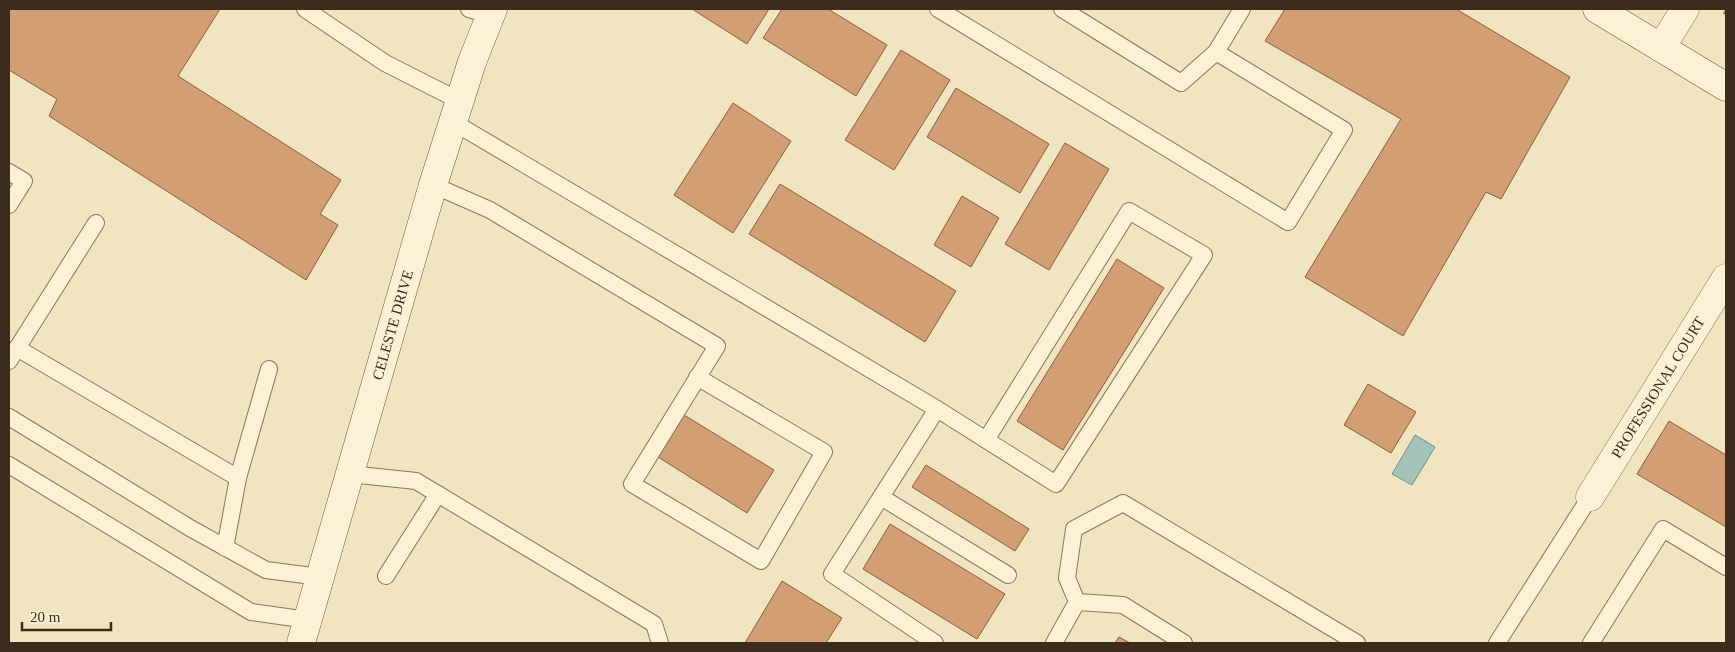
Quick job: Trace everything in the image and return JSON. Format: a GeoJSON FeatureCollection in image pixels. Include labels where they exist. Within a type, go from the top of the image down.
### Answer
{"type":"FeatureCollection","features":[{"type":"Feature","properties":{"kind":"street"},"geometry":{"type":"LineString","coordinates":[[1597,9],[1726,87]]}},
{"type":"Feature","properties":{"kind":"street"},"geometry":{"type":"LineString","coordinates":[[1661,48],[1685,9]]}},
{"type":"Feature","properties":{"kind":"street","name":"CELESTE DRIVE"},"geometry":{"type":"LineString","coordinates":[[304,632],[433,185],[457,112],[484,11]]}},
{"type":"Feature","properties":{"kind":"street","name":"PROFESSIONAL COURT"},"geometry":{"type":"LineString","coordinates":[[1590,497],[1726,278]]}},
{"type":"Feature","properties":{"kind":"lane"},"geometry":{"type":"LineString","coordinates":[[305,9],[457,112],[1056,484],[1204,256],[1129,211],[986,440]]}},
{"type":"Feature","properties":{"kind":"lane"},"geometry":{"type":"LineString","coordinates":[[938,9],[1288,222],[1344,130],[1216,52]]}},
{"type":"Feature","properties":{"kind":"lane"},"geometry":{"type":"LineString","coordinates":[[1062,9],[1181,83],[1216,52],[1242,9]]}},
{"type":"Feature","properties":{"kind":"lane"},"geometry":{"type":"LineString","coordinates":[[9,172],[24,181],[9,205]]}},
{"type":"Feature","properties":{"kind":"lane"},"geometry":{"type":"LineString","coordinates":[[433,185],[490,210],[717,346],[697,377],[632,484],[761,561],[824,452],[697,377]]}},
{"type":"Feature","properties":{"kind":"lane"},"geometry":{"type":"LineString","coordinates":[[96,222],[13,354],[238,478]]}},
{"type":"Feature","properties":{"kind":"lane"},"geometry":{"type":"LineString","coordinates":[[225,548],[238,478],[269,369]]}},
{"type":"Feature","properties":{"kind":"lane"},"geometry":{"type":"LineString","coordinates":[[935,643],[832,574],[938,409]]}},
{"type":"Feature","properties":{"kind":"lane"},"geometry":{"type":"LineString","coordinates":[[9,417],[225,548],[266,570],[320,577]]}},
{"type":"Feature","properties":{"kind":"lane"},"geometry":{"type":"LineString","coordinates":[[9,466],[251,612],[304,632]]}},
{"type":"Feature","properties":{"kind":"lane"},"geometry":{"type":"LineString","coordinates":[[350,474],[416,481],[654,624],[660,643]]}},
{"type":"Feature","properties":{"kind":"lane"},"geometry":{"type":"LineString","coordinates":[[386,576],[438,494]]}},
{"type":"Feature","properties":{"kind":"lane"},"geometry":{"type":"LineString","coordinates":[[881,497],[1008,575]]}},
{"type":"Feature","properties":{"kind":"lane"},"geometry":{"type":"LineString","coordinates":[[1497,643],[1590,497]]}},
{"type":"Feature","properties":{"kind":"lane"},"geometry":{"type":"LineString","coordinates":[[1077,602],[1067,578],[1074,529],[1123,502],[1357,643]]}},
{"type":"Feature","properties":{"kind":"lane"},"geometry":{"type":"LineString","coordinates":[[1591,643],[1663,529],[1726,567]]}},
{"type":"Feature","properties":{"kind":"lane"},"geometry":{"type":"LineString","coordinates":[[1054,643],[1077,602]]}},
{"type":"Feature","properties":{"kind":"lane"},"geometry":{"type":"LineString","coordinates":[[1077,602],[1123,605],[1184,643]]}},
{"type":"Feature","properties":{"kind":"water"},"geometry":{"type":"Polygon","coordinates":[[[1415,435],[1435,447],[1412,485],[1392,474],[1415,435]]]}},
{"type":"Feature","properties":{"kind":"building"},"geometry":{"type":"Polygon","coordinates":[[[9,9],[220,9],[178,76],[341,180],[320,214],[338,225],[306,280],[49,116],[57,99],[9,70],[9,9]]]}},
{"type":"Feature","properties":{"kind":"building"},"geometry":{"type":"Polygon","coordinates":[[[692,9],[769,9],[747,44],[692,9]]]}},
{"type":"Feature","properties":{"kind":"building"},"geometry":{"type":"Polygon","coordinates":[[[782,9],[828,9],[887,45],[856,96],[763,38],[782,9]]]}},
{"type":"Feature","properties":{"kind":"building"},"geometry":{"type":"Polygon","coordinates":[[[1285,9],[1456,9],[1570,77],[1501,199],[1486,192],[1403,336],[1305,277],[1401,119],[1265,41],[1285,9]]]}},
{"type":"Feature","properties":{"kind":"building"},"geometry":{"type":"Polygon","coordinates":[[[901,50],[950,80],[894,170],[845,140],[901,50]]]}},
{"type":"Feature","properties":{"kind":"building"},"geometry":{"type":"Polygon","coordinates":[[[956,88],[1049,144],[1020,193],[927,137],[956,88]]]}},
{"type":"Feature","properties":{"kind":"building"},"geometry":{"type":"Polygon","coordinates":[[[733,103],[791,141],[733,233],[674,195],[733,103]]]}},
{"type":"Feature","properties":{"kind":"building"},"geometry":{"type":"Polygon","coordinates":[[[1065,143],[1109,169],[1049,270],[1005,244],[1065,143]]]}},
{"type":"Feature","properties":{"kind":"building"},"geometry":{"type":"Polygon","coordinates":[[[780,184],[956,291],[925,342],[749,234],[780,184]]]}},
{"type":"Feature","properties":{"kind":"building"},"geometry":{"type":"Polygon","coordinates":[[[962,196],[999,218],[971,267],[934,245],[962,196]]]}},
{"type":"Feature","properties":{"kind":"building"},"geometry":{"type":"Polygon","coordinates":[[[1117,259],[1164,288],[1063,450],[1017,421],[1117,259]]]}},
{"type":"Feature","properties":{"kind":"building"},"geometry":{"type":"Polygon","coordinates":[[[1368,384],[1416,412],[1391,453],[1344,425],[1368,384]]]}},
{"type":"Feature","properties":{"kind":"building"},"geometry":{"type":"Polygon","coordinates":[[[684,415],[774,470],[747,513],[658,457],[684,415]]]}},
{"type":"Feature","properties":{"kind":"building"},"geometry":{"type":"Polygon","coordinates":[[[1669,421],[1726,455],[1726,527],[1637,474],[1669,421]]]}},
{"type":"Feature","properties":{"kind":"building"},"geometry":{"type":"Polygon","coordinates":[[[926,465],[1029,529],[1015,551],[912,487],[926,465]]]}},
{"type":"Feature","properties":{"kind":"building"},"geometry":{"type":"Polygon","coordinates":[[[890,524],[1005,594],[977,639],[863,569],[890,524]]]}},
{"type":"Feature","properties":{"kind":"building"},"geometry":{"type":"Polygon","coordinates":[[[782,581],[842,618],[826,643],[745,643],[782,581]]]}},
{"type":"Feature","properties":{"kind":"building"},"geometry":{"type":"Polygon","coordinates":[[[1119,637],[1130,643],[1115,643],[1119,637]]]}}]}
